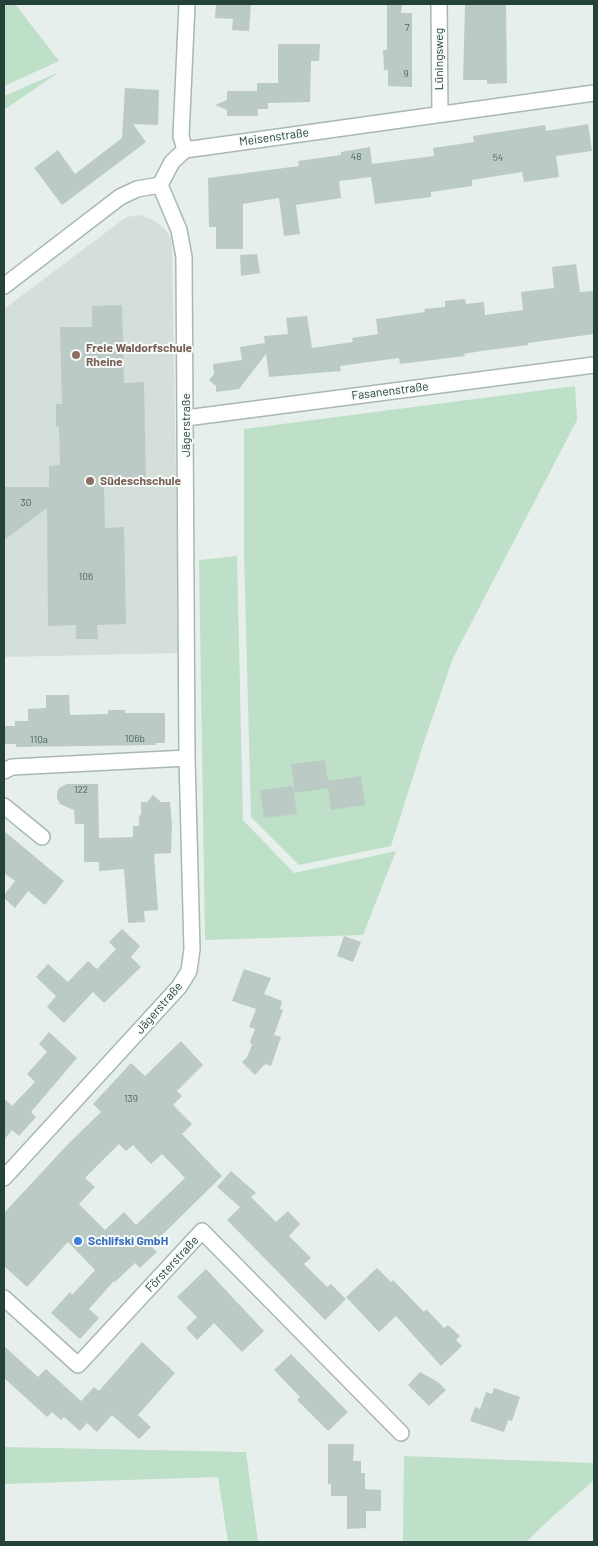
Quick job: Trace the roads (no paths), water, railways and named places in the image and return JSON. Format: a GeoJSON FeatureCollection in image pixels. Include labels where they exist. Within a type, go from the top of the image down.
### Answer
{"type":"FeatureCollection","features":[{"type":"Feature","properties":{"kind":"street"},"geometry":{"type":"LineString","coordinates":[[4,286],[120,197],[137,189],[160,185],[172,162],[185,150],[181,136],[188,4]]}},
{"type":"Feature","properties":{"kind":"street","name":"Lüningsweg"},"geometry":{"type":"LineString","coordinates":[[439,4],[440,114]]}},
{"type":"Feature","properties":{"kind":"street","name":"Meisenstraße"},"geometry":{"type":"LineString","coordinates":[[185,150],[594,92]]}},
{"type":"Feature","properties":{"kind":"street","name":"Jägerstraße"},"geometry":{"type":"LineString","coordinates":[[4,1178],[179,987],[189,971],[192,949],[188,758],[184,257],[179,230],[160,185]]}},
{"type":"Feature","properties":{"kind":"street","name":"Fasanenstraße"},"geometry":{"type":"LineString","coordinates":[[186,418],[594,365]]}},
{"type":"Feature","properties":{"kind":"street"},"geometry":{"type":"LineString","coordinates":[[4,771],[12,767],[188,758]]}},
{"type":"Feature","properties":{"kind":"street"},"geometry":{"type":"LineString","coordinates":[[4,806],[42,837]]}},
{"type":"Feature","properties":{"kind":"street","name":"Försterstraße"},"geometry":{"type":"LineString","coordinates":[[4,1298],[78,1365],[202,1231],[402,1433]]}},
{"type":"Feature","properties":{"kind":"place","name":"Freie Waldorfschule Rheine"},"geometry":{"type":"Point","coordinates":[76,355]}},
{"type":"Feature","properties":{"kind":"place","name":"Südeschschule"},"geometry":{"type":"Point","coordinates":[90,481]}},
{"type":"Feature","properties":{"kind":"place","name":"Schlifski GmbH"},"geometry":{"type":"Point","coordinates":[78,1241]}}]}
